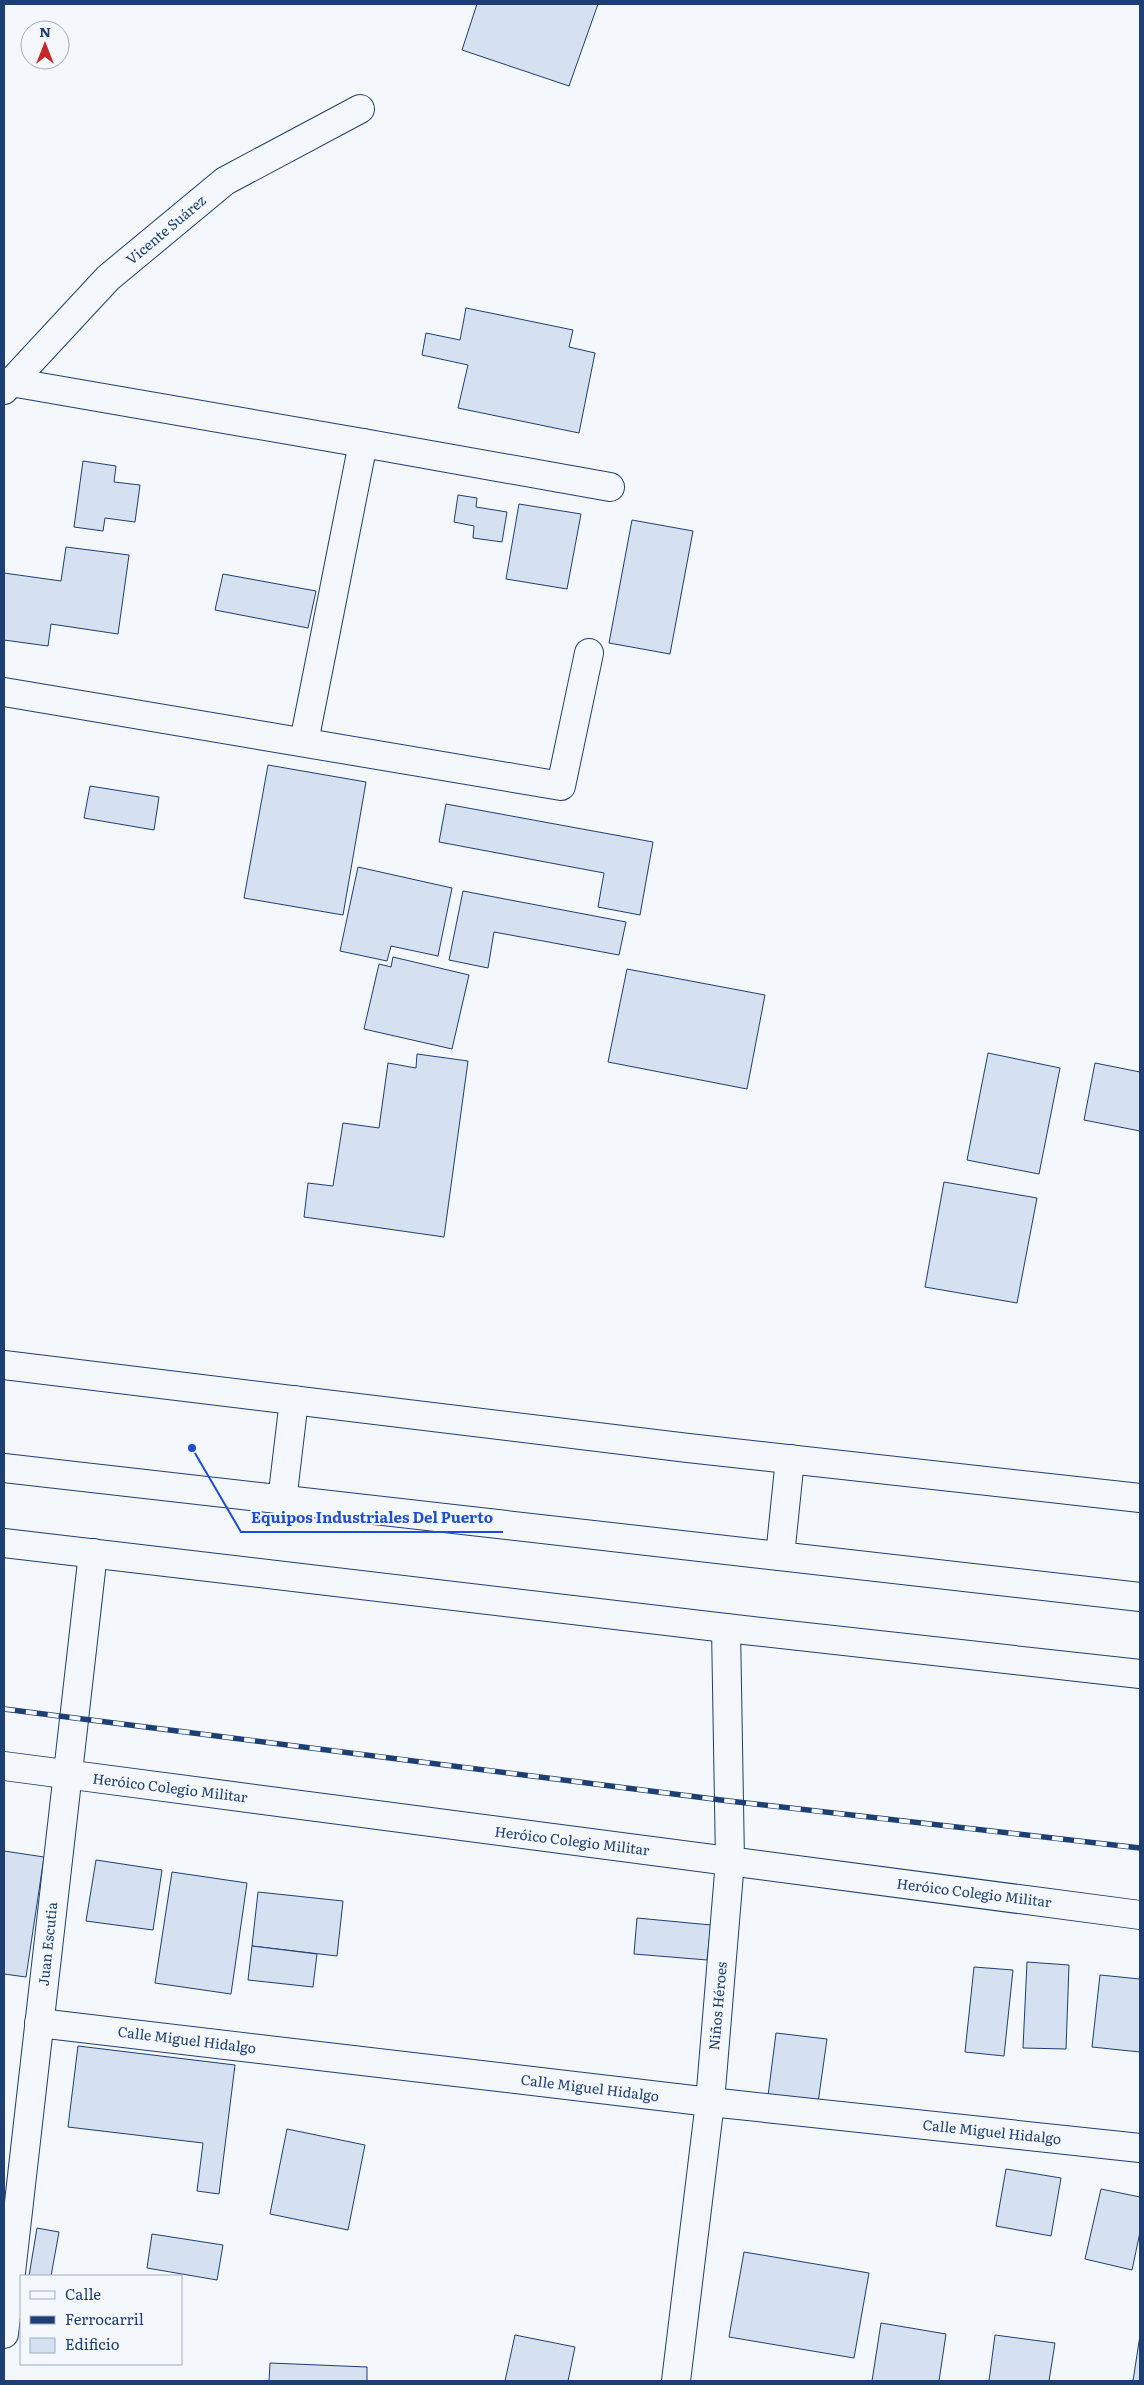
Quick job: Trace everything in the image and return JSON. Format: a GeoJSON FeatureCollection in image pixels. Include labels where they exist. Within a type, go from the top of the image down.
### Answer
{"type":"FeatureCollection","features":[{"type":"Feature","properties":{"kind":"street","name":"Vicente Suárez"},"geometry":{"type":"LineString","coordinates":[[7,386],[108,278],[224,181],[360,109]]}},
{"type":"Feature","properties":{"kind":"street"},"geometry":{"type":"LineString","coordinates":[[7,386],[363,443],[610,487]]}},
{"type":"Feature","properties":{"kind":"street"},"geometry":{"type":"LineString","coordinates":[[304,742],[363,443]]}},
{"type":"Feature","properties":{"kind":"street"},"geometry":{"type":"LineString","coordinates":[[4,692],[561,786],[589,653]]}},
{"type":"Feature","properties":{"kind":"street"},"geometry":{"type":"LineString","coordinates":[[4,1365],[790,1459],[1140,1498]]}},
{"type":"Feature","properties":{"kind":"street"},"geometry":{"type":"LineString","coordinates":[[282,1500],[294,1400]]}},
{"type":"Feature","properties":{"kind":"street"},"geometry":{"type":"LineString","coordinates":[[780,1556],[790,1459]]}},
{"type":"Feature","properties":{"kind":"street"},"geometry":{"type":"LineString","coordinates":[[4,1468],[1140,1597]]}},
{"type":"Feature","properties":{"kind":"street"},"geometry":{"type":"LineString","coordinates":[[4,1543],[726,1628],[1140,1674]]}},
{"type":"Feature","properties":{"kind":"street","name":"Juan Escutia"},"geometry":{"type":"LineString","coordinates":[[4,2334],[66,1774],[93,1554]]}},
{"type":"Feature","properties":{"kind":"street","name":"Niños Héroes"},"geometry":{"type":"LineString","coordinates":[[676,2381],[710,2102],[730,1861],[726,1628]]}},
{"type":"Feature","properties":{"kind":"street","name":"Heróico Colegio Militar"},"geometry":{"type":"LineString","coordinates":[[4,1766],[1140,1915]]}},
{"type":"Feature","properties":{"kind":"street","name":"Calle Miguel Hidalgo"},"geometry":{"type":"LineString","coordinates":[[39,2023],[710,2102],[1140,2148]]}},
{"type":"Feature","properties":{"kind":"building"},"geometry":{"type":"Polygon","coordinates":[[[477,4],[598,4],[569,86],[462,50],[477,4]]]}},
{"type":"Feature","properties":{"kind":"building"},"geometry":{"type":"Polygon","coordinates":[[[466,308],[573,330],[569,347],[595,353],[579,433],[458,408],[468,365],[422,355],[426,333],[460,340],[466,308]]]}},
{"type":"Feature","properties":{"kind":"building"},"geometry":{"type":"Polygon","coordinates":[[[83,461],[116,466],[114,482],[140,485],[135,522],[105,518],[103,531],[74,527],[83,461]]]}},
{"type":"Feature","properties":{"kind":"building"},"geometry":{"type":"Polygon","coordinates":[[[458,495],[477,498],[476,507],[507,512],[502,542],[473,538],[474,526],[454,522],[458,495]]]}},
{"type":"Feature","properties":{"kind":"building"},"geometry":{"type":"Polygon","coordinates":[[[519,504],[581,514],[567,589],[506,579],[519,504]]]}},
{"type":"Feature","properties":{"kind":"building"},"geometry":{"type":"Polygon","coordinates":[[[632,520],[693,531],[670,654],[609,643],[632,520]]]}},
{"type":"Feature","properties":{"kind":"building"},"geometry":{"type":"Polygon","coordinates":[[[66,547],[129,555],[118,634],[51,624],[48,646],[4,640],[4,573],[61,581],[66,547]]]}},
{"type":"Feature","properties":{"kind":"building"},"geometry":{"type":"Polygon","coordinates":[[[223,574],[316,591],[308,628],[215,610],[223,574]]]}},
{"type":"Feature","properties":{"kind":"building"},"geometry":{"type":"Polygon","coordinates":[[[268,765],[366,782],[343,915],[244,898],[268,765]]]}},
{"type":"Feature","properties":{"kind":"building"},"geometry":{"type":"Polygon","coordinates":[[[90,786],[159,797],[154,830],[84,818],[90,786]]]}},
{"type":"Feature","properties":{"kind":"building"},"geometry":{"type":"Polygon","coordinates":[[[446,804],[653,842],[640,915],[598,907],[604,873],[439,842],[446,804]]]}},
{"type":"Feature","properties":{"kind":"building"},"geometry":{"type":"Polygon","coordinates":[[[358,867],[452,888],[438,956],[391,946],[387,961],[340,951],[358,867]]]}},
{"type":"Feature","properties":{"kind":"building"},"geometry":{"type":"Polygon","coordinates":[[[463,891],[626,922],[619,955],[494,932],[488,968],[449,960],[463,891]]]}},
{"type":"Feature","properties":{"kind":"building"},"geometry":{"type":"Polygon","coordinates":[[[393,957],[469,975],[452,1049],[364,1029],[379,964],[391,967],[393,957]]]}},
{"type":"Feature","properties":{"kind":"building"},"geometry":{"type":"Polygon","coordinates":[[[627,969],[765,995],[747,1089],[608,1062],[627,969]]]}},
{"type":"Feature","properties":{"kind":"building"},"geometry":{"type":"Polygon","coordinates":[[[988,1053],[1060,1068],[1039,1174],[967,1160],[988,1053]]]}},
{"type":"Feature","properties":{"kind":"building"},"geometry":{"type":"Polygon","coordinates":[[[417,1054],[468,1061],[444,1237],[304,1217],[308,1183],[333,1186],[343,1123],[379,1128],[388,1063],[416,1068],[417,1054]]]}},
{"type":"Feature","properties":{"kind":"building"},"geometry":{"type":"Polygon","coordinates":[[[1095,1063],[1140,1072],[1140,1131],[1084,1120],[1095,1063]]]}},
{"type":"Feature","properties":{"kind":"building"},"geometry":{"type":"Polygon","coordinates":[[[944,1182],[1037,1198],[1017,1303],[925,1287],[944,1182]]]}},
{"type":"Feature","properties":{"kind":"building"},"geometry":{"type":"Polygon","coordinates":[[[4,1851],[44,1857],[26,1977],[4,1974],[4,1851]]]}},
{"type":"Feature","properties":{"kind":"building"},"geometry":{"type":"Polygon","coordinates":[[[96,1860],[162,1870],[153,1930],[86,1921],[96,1860]]]}},
{"type":"Feature","properties":{"kind":"building"},"geometry":{"type":"Polygon","coordinates":[[[172,1872],[247,1883],[231,1994],[155,1983],[172,1872]]]}},
{"type":"Feature","properties":{"kind":"building"},"geometry":{"type":"Polygon","coordinates":[[[258,1892],[343,1901],[337,1956],[252,1946],[258,1892]]]}},
{"type":"Feature","properties":{"kind":"building"},"geometry":{"type":"Polygon","coordinates":[[[637,1918],[711,1925],[707,1960],[634,1954],[637,1918]]]}},
{"type":"Feature","properties":{"kind":"building"},"geometry":{"type":"Polygon","coordinates":[[[252,1946],[317,1954],[313,1987],[248,1980],[252,1946]]]}},
{"type":"Feature","properties":{"kind":"building"},"geometry":{"type":"Polygon","coordinates":[[[1027,1962],[1069,1965],[1066,2049],[1023,2048],[1027,1962]]]}},
{"type":"Feature","properties":{"kind":"building"},"geometry":{"type":"Polygon","coordinates":[[[974,1967],[1013,1970],[1004,2056],[965,2052],[974,1967]]]}},
{"type":"Feature","properties":{"kind":"building"},"geometry":{"type":"Polygon","coordinates":[[[1100,1975],[1140,1979],[1140,2052],[1092,2047],[1100,1975]]]}},
{"type":"Feature","properties":{"kind":"building"},"geometry":{"type":"Polygon","coordinates":[[[776,2033],[827,2039],[818,2103],[768,2096],[776,2033]]]}},
{"type":"Feature","properties":{"kind":"building"},"geometry":{"type":"Polygon","coordinates":[[[78,2046],[235,2065],[219,2194],[197,2191],[203,2143],[68,2127],[78,2046]]]}},
{"type":"Feature","properties":{"kind":"building"},"geometry":{"type":"Polygon","coordinates":[[[287,2129],[365,2145],[348,2230],[270,2214],[287,2129]]]}},
{"type":"Feature","properties":{"kind":"building"},"geometry":{"type":"Polygon","coordinates":[[[1006,2169],[1061,2178],[1051,2236],[996,2226],[1006,2169]]]}},
{"type":"Feature","properties":{"kind":"building"},"geometry":{"type":"Polygon","coordinates":[[[1101,2189],[1140,2197],[1140,2232],[1132,2270],[1085,2259],[1101,2189]]]}},
{"type":"Feature","properties":{"kind":"building"},"geometry":{"type":"Polygon","coordinates":[[[37,2228],[59,2232],[51,2275],[29,2275],[37,2228]]]}},
{"type":"Feature","properties":{"kind":"building"},"geometry":{"type":"Polygon","coordinates":[[[152,2234],[223,2245],[217,2280],[147,2268],[152,2234]]]}},
{"type":"Feature","properties":{"kind":"building"},"geometry":{"type":"Polygon","coordinates":[[[744,2252],[869,2273],[854,2358],[729,2337],[744,2252]]]}},
{"type":"Feature","properties":{"kind":"building"},"geometry":{"type":"Polygon","coordinates":[[[881,2323],[946,2334],[939,2381],[872,2381],[881,2323]]]}},
{"type":"Feature","properties":{"kind":"building"},"geometry":{"type":"Polygon","coordinates":[[[515,2335],[575,2347],[568,2381],[505,2381],[515,2335]]]}},
{"type":"Feature","properties":{"kind":"building"},"geometry":{"type":"Polygon","coordinates":[[[995,2335],[1055,2343],[1049,2381],[989,2381],[995,2335]]]}},
{"type":"Feature","properties":{"kind":"building"},"geometry":{"type":"Polygon","coordinates":[[[1140,2335],[1140,2381],[1133,2381],[1140,2335]]]}},
{"type":"Feature","properties":{"kind":"building"},"geometry":{"type":"Polygon","coordinates":[[[270,2363],[367,2367],[367,2381],[269,2381],[270,2363]]]}},
{"type":"Feature","properties":{"kind":"railway"},"geometry":{"type":"LineString","coordinates":[[4,1709],[729,1801],[1140,1848]]}},
{"type":"Feature","properties":{"kind":"place","name":"Equipos Industriales Del Puerto"},"geometry":{"type":"Point","coordinates":[192,1448]}}]}
